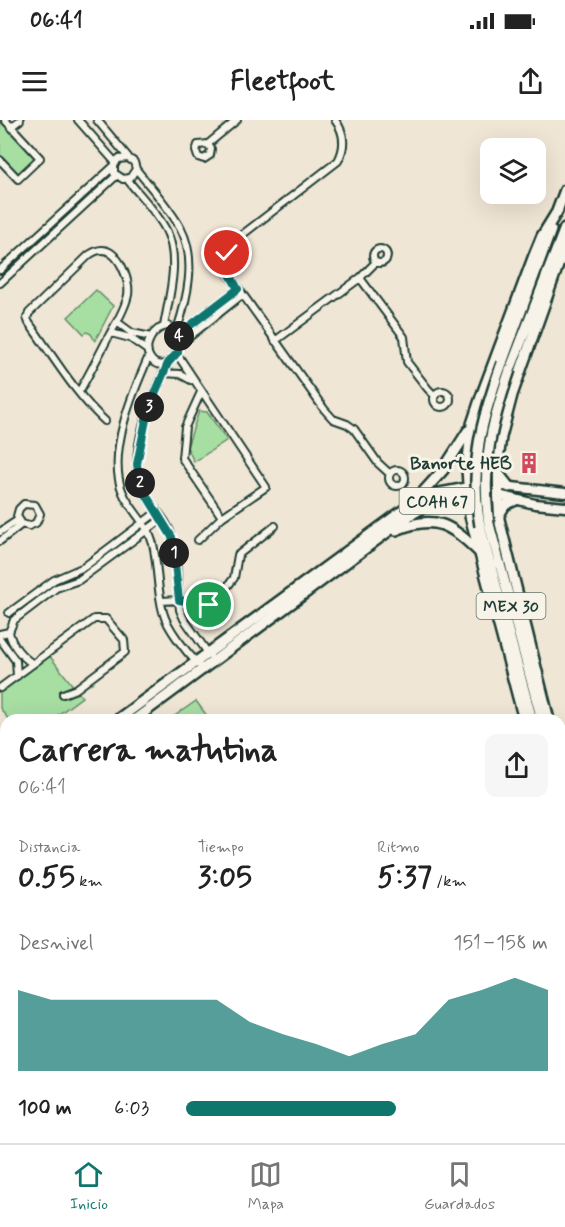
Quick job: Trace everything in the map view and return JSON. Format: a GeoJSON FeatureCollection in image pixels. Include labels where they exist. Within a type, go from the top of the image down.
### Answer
{"type":"FeatureCollection","features":[{"type":"Feature","properties":{"kind":"main road","name":"MEX 30"},"geometry":{"type":"LineString","coordinates":[[531,714],[529,689],[489,524],[485,484],[487,454],[494,420],[542,271],[565,190]]}},
{"type":"Feature","properties":{"kind":"main road"},"geometry":{"type":"LineString","coordinates":[[405,509],[443,470],[472,424],[533,258],[542,236],[558,210]]}},
{"type":"Feature","properties":{"kind":"main road","name":"MEX 30"},"geometry":{"type":"LineString","coordinates":[[542,271],[565,228]]}},
{"type":"Feature","properties":{"kind":"main road"},"geometry":{"type":"LineString","coordinates":[[548,714],[499,517],[498,461],[501,437],[512,395],[565,246]]}},
{"type":"Feature","properties":{"kind":"main road"},"geometry":{"type":"LineString","coordinates":[[472,424],[467,490],[470,516],[522,714]]}},
{"type":"Feature","properties":{"kind":"main road"},"geometry":{"type":"LineString","coordinates":[[468,459],[474,469],[485,472],[491,470],[498,461]]}},
{"type":"Feature","properties":{"kind":"main road"},"geometry":{"type":"LineString","coordinates":[[498,473],[514,488],[516,500],[505,505],[499,517]]}},
{"type":"Feature","properties":{"kind":"main road","name":"COAH 67"},"geometry":{"type":"LineString","coordinates":[[125,714],[405,509],[440,493],[467,490],[514,488],[565,493]]}},
{"type":"Feature","properties":{"kind":"main road","name":"COAH 67"},"geometry":{"type":"LineString","coordinates":[[142,714],[429,504],[467,490]]}},
{"type":"Feature","properties":{"kind":"main road","name":"COAH 67"},"geometry":{"type":"LineString","coordinates":[[498,490],[516,500],[565,507]]}},
{"type":"Feature","properties":{"kind":"main road"},"geometry":{"type":"LineString","coordinates":[[470,516],[479,507],[486,506],[499,517]]}},
{"type":"Feature","properties":{"kind":"main road"},"geometry":{"type":"LineString","coordinates":[[386,535],[416,523],[432,521],[452,528],[479,552]]}},
{"type":"Feature","properties":{"kind":"main road","name":"MEX 30"},"geometry":{"type":"LineString","coordinates":[[529,689],[539,714]]}},
{"type":"Feature","properties":{"kind":"street"},"geometry":{"type":"LineString","coordinates":[[8,122],[20,120]]}},
{"type":"Feature","properties":{"kind":"street"},"geometry":{"type":"LineString","coordinates":[[78,120],[114,164],[117,176]]}},
{"type":"Feature","properties":{"kind":"street"},"geometry":{"type":"LineString","coordinates":[[97,120],[128,158],[134,162],[136,169],[177,223],[188,248],[188,280],[178,332],[177,354],[168,363],[148,410],[137,464],[140,485],[172,537],[179,600],[184,619],[214,662]]}},
{"type":"Feature","properties":{"kind":"street"},"geometry":{"type":"LineString","coordinates":[[208,144],[237,120]]}},
{"type":"Feature","properties":{"kind":"street"},"geometry":{"type":"LineString","coordinates":[[335,120],[344,138],[343,149],[338,161],[240,235],[230,246],[226,265],[229,275],[240,292],[330,416],[354,429],[378,463],[390,474]]}},
{"type":"Feature","properties":{"kind":"street"},"geometry":{"type":"LineString","coordinates":[[0,160],[18,179],[40,158],[8,122]]}},
{"type":"Feature","properties":{"kind":"street"},"geometry":{"type":"LineString","coordinates":[[0,270],[114,164],[121,158],[128,158]]}},
{"type":"Feature","properties":{"kind":"street"},"geometry":{"type":"LineString","coordinates":[[127,179],[133,176],[136,169]]}},
{"type":"Feature","properties":{"kind":"street"},"geometry":{"type":"LineString","coordinates":[[117,176],[127,179],[163,226],[170,240],[172,269],[164,326]]}},
{"type":"Feature","properties":{"kind":"street"},"geometry":{"type":"LineString","coordinates":[[0,283],[117,176]]}},
{"type":"Feature","properties":{"kind":"street"},"geometry":{"type":"LineString","coordinates":[[79,392],[127,299],[128,284],[115,257],[105,250],[94,251],[89,255],[29,313],[27,318],[79,392],[105,421]]}},
{"type":"Feature","properties":{"kind":"street"},"geometry":{"type":"LineString","coordinates":[[275,341],[360,278],[376,262]]}},
{"type":"Feature","properties":{"kind":"street"},"geometry":{"type":"LineString","coordinates":[[360,278],[401,332],[405,340],[405,356],[412,369],[435,396]]}},
{"type":"Feature","properties":{"kind":"street"},"geometry":{"type":"LineString","coordinates":[[179,345],[240,292]]}},
{"type":"Feature","properties":{"kind":"street"},"geometry":{"type":"LineString","coordinates":[[178,332],[216,311]]}},
{"type":"Feature","properties":{"kind":"street"},"geometry":{"type":"LineString","coordinates":[[117,322],[155,363],[168,363]]}},
{"type":"Feature","properties":{"kind":"street"},"geometry":{"type":"LineString","coordinates":[[178,332],[171,326],[164,326],[151,337],[148,353],[123,424],[118,472],[124,494],[148,530],[154,547],[165,621],[204,669]]}},
{"type":"Feature","properties":{"kind":"street"},"geometry":{"type":"LineString","coordinates":[[111,333],[151,337]]}},
{"type":"Feature","properties":{"kind":"street"},"geometry":{"type":"LineString","coordinates":[[177,354],[266,487],[222,517],[198,540]]}},
{"type":"Feature","properties":{"kind":"street"},"geometry":{"type":"LineString","coordinates":[[163,373],[180,374],[194,381]]}},
{"type":"Feature","properties":{"kind":"street"},"geometry":{"type":"LineString","coordinates":[[201,392],[185,428],[182,458],[222,517]]}},
{"type":"Feature","properties":{"kind":"street"},"geometry":{"type":"LineString","coordinates":[[0,613],[9,613],[54,580],[84,567],[157,512]]}},
{"type":"Feature","properties":{"kind":"street"},"geometry":{"type":"LineString","coordinates":[[33,664],[18,652],[11,640],[9,632],[14,620],[56,588],[79,580],[162,519]]}},
{"type":"Feature","properties":{"kind":"street"},"geometry":{"type":"LineString","coordinates":[[0,532],[20,522],[0,541]]}},
{"type":"Feature","properties":{"kind":"street"},"geometry":{"type":"LineString","coordinates":[[161,602],[179,600],[214,604],[234,578],[238,555],[275,526]]}},
{"type":"Feature","properties":{"kind":"street"},"geometry":{"type":"LineString","coordinates":[[9,613],[14,620]]}},
{"type":"Feature","properties":{"kind":"street"},"geometry":{"type":"LineString","coordinates":[[0,688],[94,619],[102,618],[110,622],[124,640],[125,652],[76,689],[63,694]]}},
{"type":"Feature","properties":{"kind":"street"},"geometry":{"type":"LineString","coordinates":[[0,634],[9,632]]}},
{"type":"Feature","properties":{"kind":"street"},"geometry":{"type":"LineString","coordinates":[[0,639],[16,661],[16,676]]}},
{"type":"Feature","properties":{"kind":"green space"},"geometry":{"type":"Polygon","coordinates":[[[0,120],[3,120],[37,159],[18,177],[0,157],[0,120]]]}},
{"type":"Feature","properties":{"kind":"green space"},"geometry":{"type":"Polygon","coordinates":[[[96,290],[113,306],[95,341],[91,334],[87,332],[84,334],[68,317],[96,290]]]}},
{"type":"Feature","properties":{"kind":"green space"},"geometry":{"type":"Polygon","coordinates":[[[199,411],[207,412],[227,440],[194,462],[187,447],[199,411]]]}},
{"type":"Feature","properties":{"kind":"green space"},"geometry":{"type":"Polygon","coordinates":[[[48,654],[82,697],[59,714],[4,714],[0,708],[0,689],[48,654]]]}},
{"type":"Feature","properties":{"kind":"green space"},"geometry":{"type":"Polygon","coordinates":[[[196,701],[206,714],[178,714],[196,701]]]}},
{"type":"Feature","properties":{"kind":"place","name":"Banorte HEB"},"geometry":{"type":"Point","coordinates":[529,463]}},
{"type":"Feature","properties":{"kind":"route"},"geometry":{"type":"LineString","coordinates":[[209,605],[179,600],[172,537],[140,485],[137,464],[148,410],[168,363],[178,352],[179,334],[238,289],[229,275],[226,265],[227,253]]}}]}
